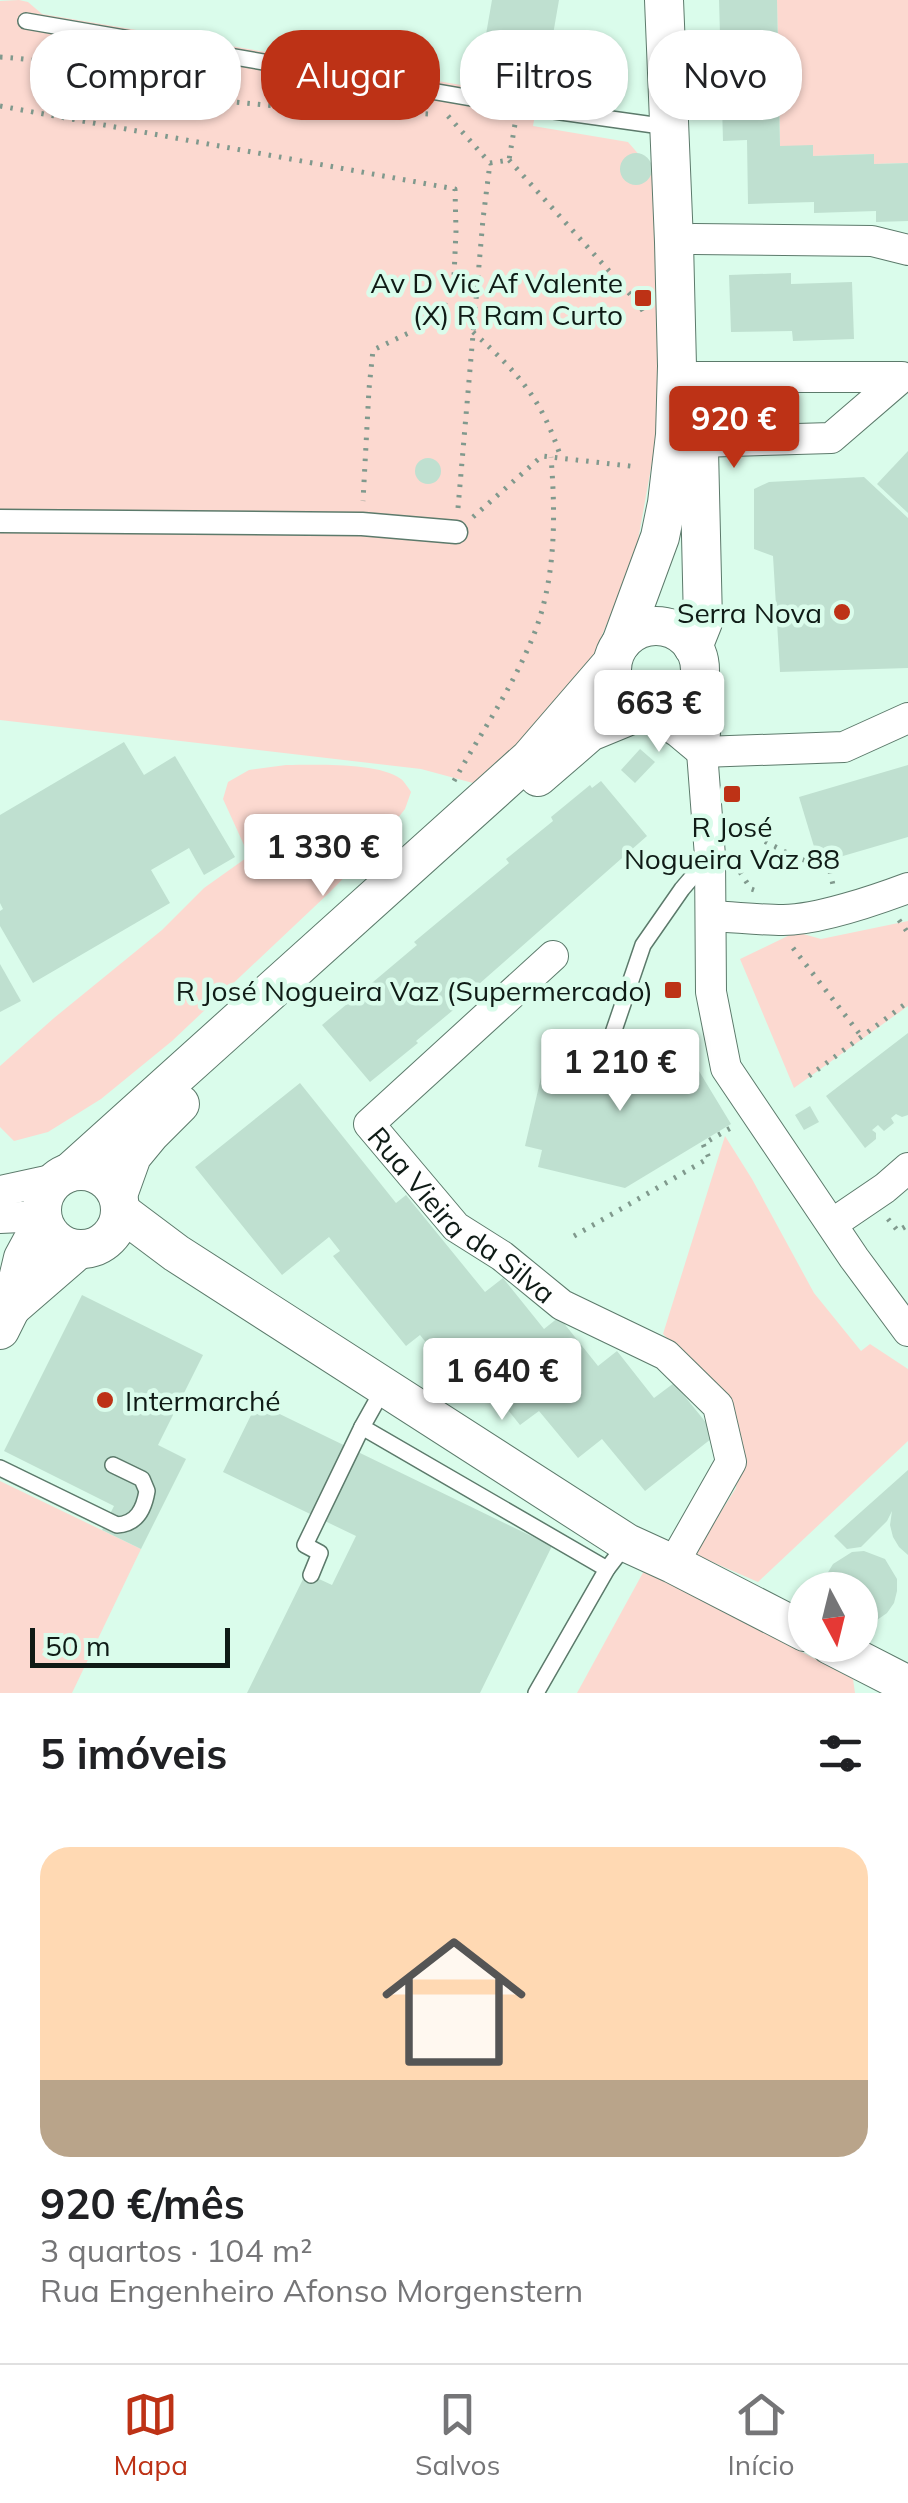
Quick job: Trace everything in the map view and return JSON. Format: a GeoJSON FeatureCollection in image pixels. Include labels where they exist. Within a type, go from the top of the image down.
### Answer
{"type":"FeatureCollection","features":[{"type":"Feature","properties":{"kind":"street"},"geometry":{"type":"LineString","coordinates":[[664,0],[676,435],[660,537],[616,653],[616,688],[622,699],[678,732],[702,752],[844,747],[908,718]]}},
{"type":"Feature","properties":{"kind":"street"},"geometry":{"type":"LineString","coordinates":[[5,1319],[105,1224],[132,1156],[242,1045],[590,732],[645,712],[661,714],[684,704],[703,622],[691,114],[683,0]]}},
{"type":"Feature","properties":{"kind":"street"},"geometry":{"type":"LineString","coordinates":[[694,240],[872,241],[908,250]]}},
{"type":"Feature","properties":{"kind":"street"},"geometry":{"type":"LineString","coordinates":[[697,377],[905,373]]}},
{"type":"Feature","properties":{"kind":"street"},"geometry":{"type":"LineString","coordinates":[[699,442],[830,438],[905,373]]}},
{"type":"Feature","properties":{"kind":"street"},"geometry":{"type":"LineString","coordinates":[[0,520],[362,524],[456,532]]}},
{"type":"Feature","properties":{"kind":"street"},"geometry":{"type":"LineString","coordinates":[[5,1319],[23,1258],[43,1218],[44,1196],[530,758],[631,634],[658,626],[684,636],[706,714],[702,752],[710,856],[711,992],[726,1068],[908,1331]]}},
{"type":"Feature","properties":{"kind":"street"},"geometry":{"type":"LineString","coordinates":[[711,916],[787,920],[883,898],[908,888]]}},
{"type":"Feature","properties":{"kind":"street","name":"Rua Vieira da Silva"},"geometry":{"type":"LineString","coordinates":[[553,956],[368,1124],[456,1228],[502,1256],[562,1304],[666,1356],[718,1406],[730,1462],[672,1564]]}},
{"type":"Feature","properties":{"kind":"street"},"geometry":{"type":"LineString","coordinates":[[832,1224],[908,1168]]}},
{"type":"Feature","properties":{"kind":"street"},"geometry":{"type":"LineString","coordinates":[[0,1190],[93,1172],[112,1185],[105,1224],[68,1246],[57,1240],[43,1218]]}},
{"type":"Feature","properties":{"kind":"street"},"geometry":{"type":"LineString","coordinates":[[0,1218],[43,1218]]}},
{"type":"Feature","properties":{"kind":"street"},"geometry":{"type":"LineString","coordinates":[[105,1224],[176,1253],[617,1556],[672,1564],[788,1623]]}},
{"type":"Feature","properties":{"kind":"street"},"geometry":{"type":"LineString","coordinates":[[859,1662],[902,1687]]}},
{"type":"Feature","properties":{"kind":"lane"},"geometry":{"type":"LineString","coordinates":[[26,21],[460,96]]}},
{"type":"Feature","properties":{"kind":"lane"},"geometry":{"type":"LineString","coordinates":[[615,120],[670,128]]}},
{"type":"Feature","properties":{"kind":"lane"},"geometry":{"type":"LineString","coordinates":[[612,1036],[643,945],[710,856]]}},
{"type":"Feature","properties":{"kind":"lane"},"geometry":{"type":"LineString","coordinates":[[312,1576],[320,1553],[305,1545],[376,1402]]}},
{"type":"Feature","properties":{"kind":"lane"},"geometry":{"type":"LineString","coordinates":[[362,1426],[617,1556],[536,1693]]}},
{"type":"Feature","properties":{"kind":"lane"},"geometry":{"type":"LineString","coordinates":[[0,1468],[118,1525],[128,1524],[138,1514],[147,1491],[142,1479],[113,1465]]}},
{"type":"Feature","properties":{"kind":"path"},"geometry":{"type":"LineString","coordinates":[[0,57],[71,67],[182,94],[261,103]]}},
{"type":"Feature","properties":{"kind":"path"},"geometry":{"type":"LineString","coordinates":[[0,106],[455,189],[454,276],[440,318],[373,350],[362,524]]}},
{"type":"Feature","properties":{"kind":"path"},"geometry":{"type":"LineString","coordinates":[[448,115],[490,163],[456,532]]}},
{"type":"Feature","properties":{"kind":"path"},"geometry":{"type":"LineString","coordinates":[[509,160],[516,120]]}},
{"type":"Feature","properties":{"kind":"path"},"geometry":{"type":"LineString","coordinates":[[490,163],[509,160]]}},
{"type":"Feature","properties":{"kind":"path"},"geometry":{"type":"LineString","coordinates":[[509,160],[646,316]]}},
{"type":"Feature","properties":{"kind":"path"},"geometry":{"type":"LineString","coordinates":[[473,332],[528,387],[551,426],[561,458]]}},
{"type":"Feature","properties":{"kind":"path"},"geometry":{"type":"LineString","coordinates":[[456,532],[542,456],[672,470]]}},
{"type":"Feature","properties":{"kind":"path"},"geometry":{"type":"LineString","coordinates":[[448,790],[530,644],[544,600],[553,556],[551,457]]}},
{"type":"Feature","properties":{"kind":"path"},"geometry":{"type":"LineString","coordinates":[[726,821],[796,858],[829,867],[836,898]]}},
{"type":"Feature","properties":{"kind":"path"},"geometry":{"type":"LineString","coordinates":[[740,872],[751,889],[767,895],[768,940],[785,937],[862,1036]]}},
{"type":"Feature","properties":{"kind":"path"},"geometry":{"type":"LineString","coordinates":[[809,1076],[908,1002]]}},
{"type":"Feature","properties":{"kind":"path"},"geometry":{"type":"LineString","coordinates":[[574,1236],[709,1158],[704,1144],[757,1113]]}},
{"type":"Feature","properties":{"kind":"shaded area"},"geometry":{"type":"Polygon","coordinates":[[[19,0],[42,14],[136,30],[30,30],[30,120],[241,120],[241,48],[261,51],[261,120],[440,120],[440,81],[460,85],[460,120],[534,120],[533,126],[628,142],[661,180],[680,341],[635,557],[584,678],[484,786],[421,769],[0,720],[0,1],[19,0]]]}},
{"type":"Feature","properties":{"kind":"shaded area"},"geometry":{"type":"Polygon","coordinates":[[[777,0],[908,0],[908,163],[874,164],[874,154],[813,156],[780,146],[779,120],[802,120],[802,30],[778,30],[777,0]]]}},
{"type":"Feature","properties":{"kind":"shaded area"},"geometry":{"type":"Polygon","coordinates":[[[286,765],[377,770],[401,779],[411,792],[405,809],[378,843],[172,1041],[101,1099],[48,1132],[14,1141],[0,1127],[0,1066],[162,930],[204,888],[249,856],[223,799],[228,782],[249,770],[286,765]]]}},
{"type":"Feature","properties":{"kind":"shaded area"},"geometry":{"type":"Polygon","coordinates":[[[908,921],[908,1006],[794,1088],[740,959],[796,932],[821,939],[908,921]]]}},
{"type":"Feature","properties":{"kind":"shaded area"},"geometry":{"type":"Polygon","coordinates":[[[725,1136],[814,1293],[861,1351],[870,1344],[908,1369],[908,1441],[758,1582],[694,1554],[736,1488],[739,1444],[727,1399],[663,1334],[725,1136]]]}},
{"type":"Feature","properties":{"kind":"shaded area"},"geometry":{"type":"Polygon","coordinates":[[[0,1481],[141,1549],[72,1693],[0,1693],[0,1481]]]}},
{"type":"Feature","properties":{"kind":"shaded area"},"geometry":{"type":"Polygon","coordinates":[[[645,1569],[788,1645],[788,1662],[821,1662],[853,1679],[855,1693],[577,1693],[645,1569]]]}},
{"type":"Feature","properties":{"kind":"building"},"geometry":{"type":"Polygon","coordinates":[[[492,0],[559,0],[554,30],[487,30],[492,0]]]}},
{"type":"Feature","properties":{"kind":"building"},"geometry":{"type":"Polygon","coordinates":[[[719,0],[777,0],[778,30],[720,30],[719,0]]]}},
{"type":"Feature","properties":{"kind":"building"},"geometry":{"type":"Polygon","coordinates":[[[722,120],[779,120],[780,146],[813,145],[813,156],[874,154],[874,164],[908,163],[908,221],[876,222],[876,211],[814,213],[814,202],[748,204],[747,140],[723,141],[722,120]]]}},
{"type":"Feature","properties":{"kind":"building"},"geometry":{"type":"Polygon","coordinates":[[[636,153],[647,158],[652,169],[647,180],[636,185],[625,180],[620,169],[625,158],[636,153]]]}},
{"type":"Feature","properties":{"kind":"building"},"geometry":{"type":"Polygon","coordinates":[[[791,273],[791,284],[852,282],[854,339],[793,341],[792,331],[731,332],[729,275],[791,273]]]}},
{"type":"Feature","properties":{"kind":"building"},"geometry":{"type":"Polygon","coordinates":[[[908,451],[908,513],[877,484],[908,451]]]}},
{"type":"Feature","properties":{"kind":"building"},"geometry":{"type":"Polygon","coordinates":[[[428,458],[437,462],[441,471],[437,480],[428,484],[419,480],[415,471],[419,462],[428,458]]]}},
{"type":"Feature","properties":{"kind":"building","name":"Serra Nova"},"geometry":{"type":"Polygon","coordinates":[[[864,477],[908,518],[908,668],[780,672],[773,556],[754,549],[754,489],[769,482],[864,477]]]}},
{"type":"Feature","properties":{"kind":"building"},"geometry":{"type":"Polygon","coordinates":[[[124,742],[144,775],[175,756],[235,857],[204,875],[189,848],[151,870],[170,903],[33,983],[0,926],[0,815],[124,742]]]}},
{"type":"Feature","properties":{"kind":"building"},"geometry":{"type":"Polygon","coordinates":[[[640,749],[655,762],[635,783],[621,770],[640,749]]]}},
{"type":"Feature","properties":{"kind":"building"},"geometry":{"type":"Polygon","coordinates":[[[908,765],[908,837],[819,863],[799,797],[908,765]]]}},
{"type":"Feature","properties":{"kind":"building"},"geometry":{"type":"Polygon","coordinates":[[[601,781],[647,836],[370,1082],[322,1025],[509,863],[506,859],[553,821],[551,817],[590,785],[592,788],[601,781]]]}},
{"type":"Feature","properties":{"kind":"building"},"geometry":{"type":"Polygon","coordinates":[[[0,964],[21,1001],[0,1012],[0,964]]]}},
{"type":"Feature","properties":{"kind":"building"},"geometry":{"type":"Polygon","coordinates":[[[908,1033],[908,1115],[896,1114],[891,1118],[894,1123],[884,1131],[878,1125],[872,1130],[876,1139],[865,1148],[826,1096],[908,1033]]]}},
{"type":"Feature","properties":{"kind":"building"},"geometry":{"type":"Polygon","coordinates":[[[568,1042],[650,1062],[682,1043],[731,1124],[625,1188],[538,1167],[542,1150],[525,1146],[546,1056],[564,1060],[568,1042]]]}},
{"type":"Feature","properties":{"kind":"building"},"geometry":{"type":"Polygon","coordinates":[[[300,1083],[396,1203],[406,1195],[485,1292],[503,1278],[544,1329],[559,1317],[598,1366],[617,1351],[654,1398],[674,1383],[716,1435],[645,1491],[602,1439],[578,1458],[539,1411],[520,1425],[481,1376],[464,1390],[420,1335],[406,1346],[333,1256],[340,1251],[329,1237],[282,1275],[195,1167],[300,1083]]]}},
{"type":"Feature","properties":{"kind":"building"},"geometry":{"type":"Polygon","coordinates":[[[810,1106],[819,1122],[804,1130],[795,1115],[810,1106]]]}},
{"type":"Feature","properties":{"kind":"building","name":"Intermarché"},"geometry":{"type":"Polygon","coordinates":[[[82,1295],[203,1355],[158,1445],[186,1459],[141,1549],[102,1530],[114,1506],[4,1451],[82,1295]]]}},
{"type":"Feature","properties":{"kind":"building"},"geometry":{"type":"Polygon","coordinates":[[[257,1403],[552,1546],[480,1693],[247,1693],[306,1573],[332,1585],[356,1536],[223,1472],[257,1403]]]}},
{"type":"Feature","properties":{"kind":"building"},"geometry":{"type":"Polygon","coordinates":[[[908,1470],[908,1555],[893,1537],[892,1511],[861,1547],[847,1549],[834,1536],[908,1470]]]}},
{"type":"Feature","properties":{"kind":"building"},"geometry":{"type":"Polygon","coordinates":[[[864,1551],[885,1559],[897,1579],[894,1603],[878,1619],[878,1572],[828,1572],[833,1564],[852,1552],[864,1551]]]}},
{"type":"Feature","properties":{"kind":"place","name":"Av D Vic Af Valente (X) R Ram Curto"},"geometry":{"type":"Point","coordinates":[643,298]}},
{"type":"Feature","properties":{"kind":"place","name":"Serra Nova"},"geometry":{"type":"Point","coordinates":[842,612]}},
{"type":"Feature","properties":{"kind":"place","name":"R José Nogueira Vaz 88"},"geometry":{"type":"Point","coordinates":[732,794]}},
{"type":"Feature","properties":{"kind":"place","name":"R José Nogueira Vaz (Supermercado)"},"geometry":{"type":"Point","coordinates":[673,990]}},
{"type":"Feature","properties":{"kind":"place","name":"Intermarché"},"geometry":{"type":"Point","coordinates":[105,1400]}}]}
